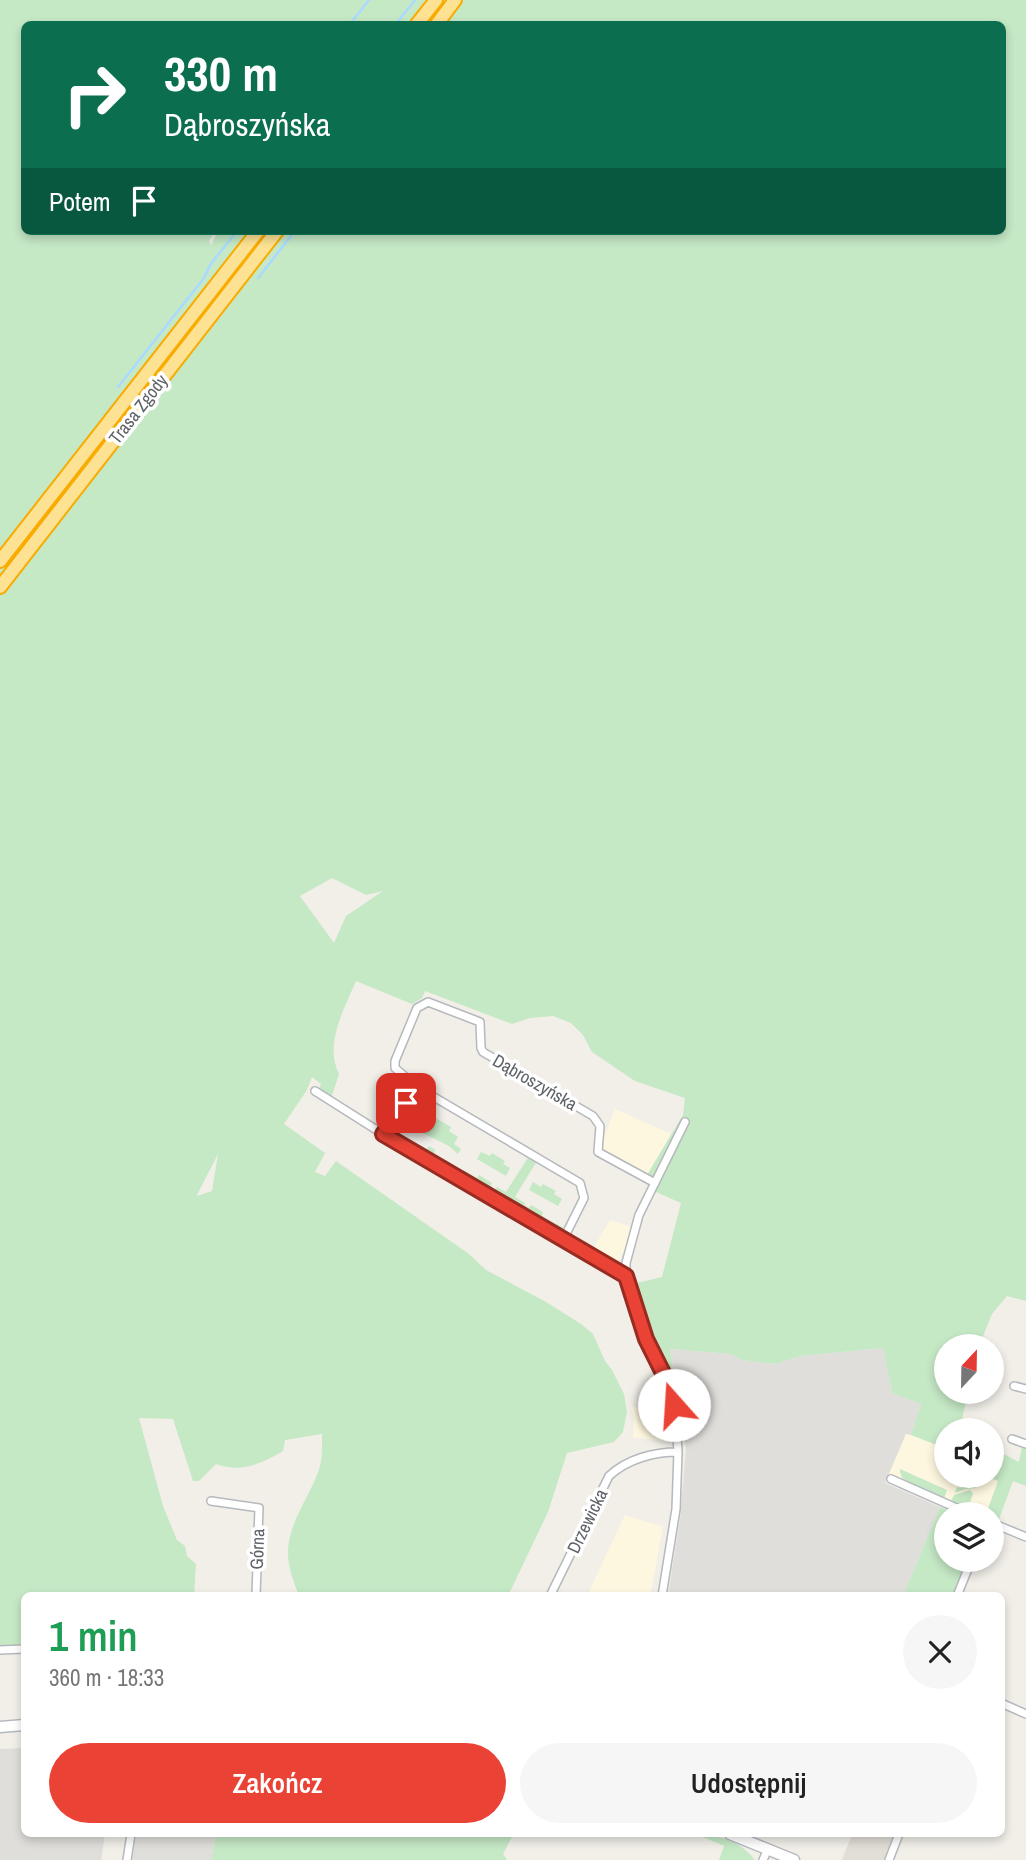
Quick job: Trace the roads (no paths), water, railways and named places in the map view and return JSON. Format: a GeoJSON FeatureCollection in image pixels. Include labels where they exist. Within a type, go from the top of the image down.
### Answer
{"type":"FeatureCollection","features":[{"type":"Feature","properties":{"kind":"highway"},"geometry":{"type":"LineString","coordinates":[[419,21],[436,0]]}},
{"type":"Feature","properties":{"kind":"highway"},"geometry":{"type":"LineString","coordinates":[[439,21],[456,0]]}},
{"type":"Feature","properties":{"kind":"highway","name":"Trasa Zgody"},"geometry":{"type":"LineString","coordinates":[[0,561],[254,235]]}},
{"type":"Feature","properties":{"kind":"highway","name":"Trasa Zgody"},"geometry":{"type":"LineString","coordinates":[[0,587],[273,235]]}},
{"type":"Feature","properties":{"kind":"main road"},"geometry":{"type":"LineString","coordinates":[[0,1727],[21,1725]]}},
{"type":"Feature","properties":{"kind":"main road"},"geometry":{"type":"LineString","coordinates":[[738,1837],[794,1860]]}},
{"type":"Feature","properties":{"kind":"street","name":"Dąbroszyńska"},"geometry":{"type":"LineString","coordinates":[[563,1240],[584,1198],[580,1183],[417,1087],[395,1068],[395,1061],[417,1008],[428,1002],[481,1022],[483,1052],[593,1116],[600,1126],[598,1152],[655,1183]]}},
{"type":"Feature","properties":{"kind":"street"},"geometry":{"type":"LineString","coordinates":[[383,1134],[417,1087]]}},
{"type":"Feature","properties":{"kind":"street"},"geometry":{"type":"LineString","coordinates":[[314,1091],[626,1276]]}},
{"type":"Feature","properties":{"kind":"street"},"geometry":{"type":"LineString","coordinates":[[663,1592],[676,1510],[677,1421],[671,1389],[646,1339],[626,1276],[626,1263],[639,1215],[685,1122]]}},
{"type":"Feature","properties":{"kind":"street"},"geometry":{"type":"LineString","coordinates":[[1014,1387],[1026,1389]]}},
{"type":"Feature","properties":{"kind":"street"},"geometry":{"type":"LineString","coordinates":[[1012,1439],[1026,1444]]}},
{"type":"Feature","properties":{"kind":"street","name":"Drzewicka"},"geometry":{"type":"LineString","coordinates":[[552,1592],[609,1476],[623,1464],[664,1452],[678,1452]]}},
{"type":"Feature","properties":{"kind":"street"},"geometry":{"type":"LineString","coordinates":[[891,1479],[943,1502]]}},
{"type":"Feature","properties":{"kind":"street","name":"Górna"},"geometry":{"type":"LineString","coordinates":[[211,1501],[259,1508],[256,1592]]}},
{"type":"Feature","properties":{"kind":"street"},"geometry":{"type":"LineString","coordinates":[[1004,1528],[1026,1538]]}},
{"type":"Feature","properties":{"kind":"street"},"geometry":{"type":"LineString","coordinates":[[959,1592],[967,1572]]}},
{"type":"Feature","properties":{"kind":"street"},"geometry":{"type":"LineString","coordinates":[[0,1650],[21,1649]]}},
{"type":"Feature","properties":{"kind":"street"},"geometry":{"type":"LineString","coordinates":[[1005,1705],[1026,1714]]}},
{"type":"Feature","properties":{"kind":"street"},"geometry":{"type":"LineString","coordinates":[[127,1860],[131,1837]]}},
{"type":"Feature","properties":{"kind":"street"},"geometry":{"type":"LineString","coordinates":[[889,1860],[899,1837]]}},
{"type":"Feature","properties":{"kind":"street"},"geometry":{"type":"LineString","coordinates":[[763,1860],[768,1849]]}},
{"type":"Feature","properties":{"kind":"waterway"},"geometry":{"type":"LineString","coordinates":[[352,21],[369,0]]}},
{"type":"Feature","properties":{"kind":"waterway"},"geometry":{"type":"LineString","coordinates":[[398,21],[415,0]]}},
{"type":"Feature","properties":{"kind":"waterway"},"geometry":{"type":"LineString","coordinates":[[118,387],[204,278],[210,265],[234,235]]}},
{"type":"Feature","properties":{"kind":"waterway"},"geometry":{"type":"LineString","coordinates":[[258,278],[292,235]]}}]}
